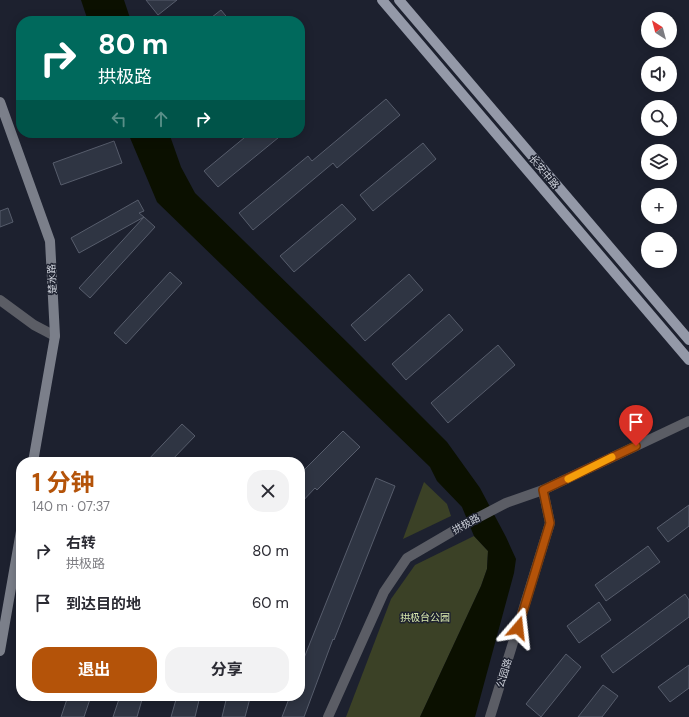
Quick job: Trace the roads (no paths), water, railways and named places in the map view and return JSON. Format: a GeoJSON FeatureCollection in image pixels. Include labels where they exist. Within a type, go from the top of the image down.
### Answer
{"type":"FeatureCollection","features":[{"type":"Feature","properties":{"kind":"main road","name":"长安中路"},"geometry":{"type":"LineString","coordinates":[[382,0],[689,360]]}},
{"type":"Feature","properties":{"kind":"main road","name":"长安中路"},"geometry":{"type":"LineString","coordinates":[[399,0],[689,340]]}},
{"type":"Feature","properties":{"kind":"main road","name":"楚水路"},"geometry":{"type":"LineString","coordinates":[[0,102],[50,241],[55,336],[34,457]]}},
{"type":"Feature","properties":{"kind":"main road"},"geometry":{"type":"LineString","coordinates":[[0,651],[16,560]]}},
{"type":"Feature","properties":{"kind":"street"},"geometry":{"type":"LineString","coordinates":[[0,300],[34,325],[55,336]]}},
{"type":"Feature","properties":{"kind":"street","name":"拱极路"},"geometry":{"type":"LineString","coordinates":[[328,717],[384,592],[407,558],[460,526],[506,503],[543,490],[689,421]]}},
{"type":"Feature","properties":{"kind":"street","name":"公园路"},"geometry":{"type":"LineString","coordinates":[[490,717],[550,523],[543,490]]}},
{"type":"Feature","properties":{"kind":"park label","name":"拱极台公园"},"geometry":{"type":"Point","coordinates":[425,617]}}]}
